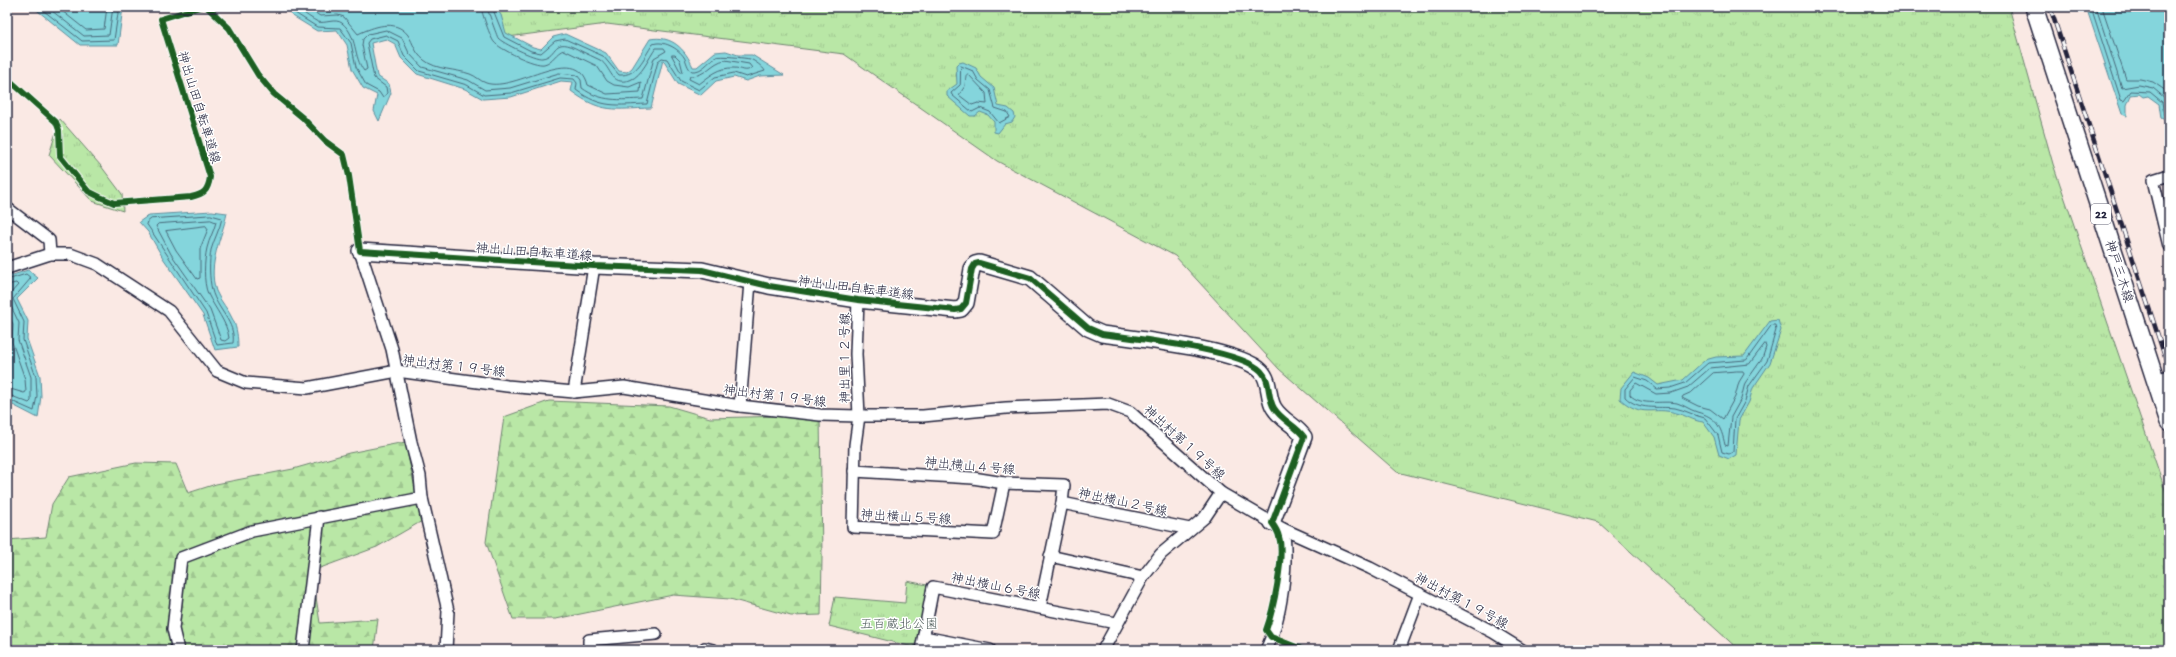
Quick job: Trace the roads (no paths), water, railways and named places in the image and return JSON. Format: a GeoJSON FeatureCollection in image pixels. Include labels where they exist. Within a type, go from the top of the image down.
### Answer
{"type":"FeatureCollection","features":[{"type":"Feature","properties":{"kind":"main road","name":"神戸三木線"},"geometry":{"type":"LineString","coordinates":[[2034,7],[2162,380],[2169,422]]}},
{"type":"Feature","properties":{"kind":"main road","name":"神出山田自転車道線"},"geometry":{"type":"LineString","coordinates":[[360,251],[594,266],[702,270],[750,282],[858,300],[955,310],[961,309],[966,303],[972,269],[975,264],[980,263],[1030,278],[1088,328],[1102,334],[1208,350],[1255,366],[1267,380],[1273,406],[1279,416],[1299,430],[1304,437],[1278,526]]}},
{"type":"Feature","properties":{"kind":"street"},"geometry":{"type":"LineString","coordinates":[[2169,176],[2153,180],[2169,246]]}},
{"type":"Feature","properties":{"kind":"street"},"geometry":{"type":"LineString","coordinates":[[7,208],[48,240],[50,254]]}},
{"type":"Feature","properties":{"kind":"street"},"geometry":{"type":"LineString","coordinates":[[360,251],[392,349],[410,442],[420,476],[422,498],[448,611],[446,650]]}},
{"type":"Feature","properties":{"kind":"street","name":"神出村第１９号線"},"geometry":{"type":"LineString","coordinates":[[7,268],[50,254],[70,254],[98,264],[169,311],[217,371],[246,383],[307,388],[397,371],[507,386],[574,392],[624,387],[740,406],[820,415],[859,416],[923,416],[1006,408],[1108,404],[1130,412],[1221,493],[1278,526],[1370,568],[1493,632],[1522,650]]}},
{"type":"Feature","properties":{"kind":"street"},"geometry":{"type":"LineString","coordinates":[[574,392],[594,266]]}},
{"type":"Feature","properties":{"kind":"street"},"geometry":{"type":"LineString","coordinates":[[740,406],[750,282]]}},
{"type":"Feature","properties":{"kind":"street","name":"神出里１２号線"},"geometry":{"type":"LineString","coordinates":[[858,300],[856,354],[859,416]]}},
{"type":"Feature","properties":{"kind":"street","name":"神出横山５号線"},"geometry":{"type":"LineString","coordinates":[[859,416],[855,445],[853,527],[994,534],[1004,483]]}},
{"type":"Feature","properties":{"kind":"street","name":"神出横山４号線"},"geometry":{"type":"LineString","coordinates":[[854,471],[973,478],[1004,483],[1064,485],[1062,502]]}},
{"type":"Feature","properties":{"kind":"street"},"geometry":{"type":"LineString","coordinates":[[1103,650],[1116,623],[1143,577],[1160,554],[1205,517],[1221,493]]}},
{"type":"Feature","properties":{"kind":"street"},"geometry":{"type":"LineString","coordinates":[[178,650],[173,629],[181,558],[252,531],[422,498]]}},
{"type":"Feature","properties":{"kind":"street","name":"神出横山２号線"},"geometry":{"type":"LineString","coordinates":[[1040,607],[1062,502],[1190,529]]}},
{"type":"Feature","properties":{"kind":"street"},"geometry":{"type":"LineString","coordinates":[[303,650],[319,517]]}},
{"type":"Feature","properties":{"kind":"street"},"geometry":{"type":"LineString","coordinates":[[1266,650],[1275,623],[1285,570],[1286,548],[1278,526]]}},
{"type":"Feature","properties":{"kind":"street"},"geometry":{"type":"LineString","coordinates":[[1050,556],[1143,577]]}},
{"type":"Feature","properties":{"kind":"street","name":"神出横山６号線"},"geometry":{"type":"LineString","coordinates":[[921,650],[933,587],[1116,623]]}},
{"type":"Feature","properties":{"kind":"street"},"geometry":{"type":"LineString","coordinates":[[1399,650],[1420,594]]}},
{"type":"Feature","properties":{"kind":"street"},"geometry":{"type":"LineString","coordinates":[[589,650],[589,640],[656,634]]}},
{"type":"Feature","properties":{"kind":"street"},"geometry":{"type":"LineString","coordinates":[[924,637],[990,650]]}},
{"type":"Feature","properties":{"kind":"street"},"geometry":{"type":"LineString","coordinates":[[704,650],[705,648],[713,650]]}},
{"type":"Feature","properties":{"kind":"water"},"geometry":{"type":"Polygon","coordinates":[[[33,7],[123,7],[118,45],[80,45],[33,7]]]}},
{"type":"Feature","properties":{"kind":"water"},"geometry":{"type":"Polygon","coordinates":[[[289,7],[495,7],[501,15],[506,33],[533,47],[541,49],[553,37],[565,34],[606,53],[619,71],[627,72],[632,68],[650,39],[658,38],[671,41],[682,49],[693,67],[697,67],[715,52],[726,51],[738,55],[752,55],[784,75],[760,76],[746,81],[734,77],[716,81],[701,95],[678,84],[663,60],[651,108],[618,109],[600,107],[592,104],[571,91],[573,82],[561,81],[511,97],[483,99],[465,89],[417,74],[401,58],[395,44],[386,39],[371,43],[377,76],[389,84],[391,93],[379,121],[374,111],[377,95],[363,88],[352,69],[347,45],[337,30],[317,31],[291,15],[289,7]]]}},
{"type":"Feature","properties":{"kind":"water"},"geometry":{"type":"Polygon","coordinates":[[[2086,7],[2169,7],[2169,122],[2161,118],[2159,104],[2148,96],[2143,97],[2139,94],[2131,95],[2127,105],[2127,116],[2122,114],[2086,7]]]}},
{"type":"Feature","properties":{"kind":"water"},"geometry":{"type":"Polygon","coordinates":[[[963,62],[976,68],[981,77],[994,88],[998,106],[1008,108],[1014,113],[1015,117],[1012,122],[1005,124],[998,133],[994,132],[994,122],[988,115],[980,112],[975,116],[970,116],[947,96],[947,91],[957,84],[956,66],[963,62]]]}},
{"type":"Feature","properties":{"kind":"water"},"geometry":{"type":"Polygon","coordinates":[[[212,211],[227,213],[216,251],[213,271],[216,291],[234,323],[238,344],[238,347],[215,350],[203,315],[163,258],[148,232],[139,222],[149,215],[212,211]]]}},
{"type":"Feature","properties":{"kind":"water"},"geometry":{"type":"Polygon","coordinates":[[[28,270],[38,278],[17,299],[28,321],[27,339],[40,376],[41,396],[38,418],[7,402],[7,277],[28,270]]]}},
{"type":"Feature","properties":{"kind":"water"},"geometry":{"type":"Polygon","coordinates":[[[1778,320],[1781,330],[1770,363],[1753,388],[1749,402],[1739,420],[1736,455],[1729,459],[1719,455],[1714,437],[1703,422],[1668,411],[1648,411],[1635,409],[1620,399],[1621,388],[1634,372],[1649,378],[1658,385],[1683,380],[1705,360],[1716,357],[1744,356],[1770,321],[1778,320]]]}},
{"type":"Feature","properties":{"kind":"railway"},"geometry":{"type":"LineString","coordinates":[[2050,7],[2169,369]]}},
{"type":"Feature","properties":{"kind":"park label","name":"五百蔵北公園"},"geometry":{"type":"Point","coordinates":[899,623]}}]}
